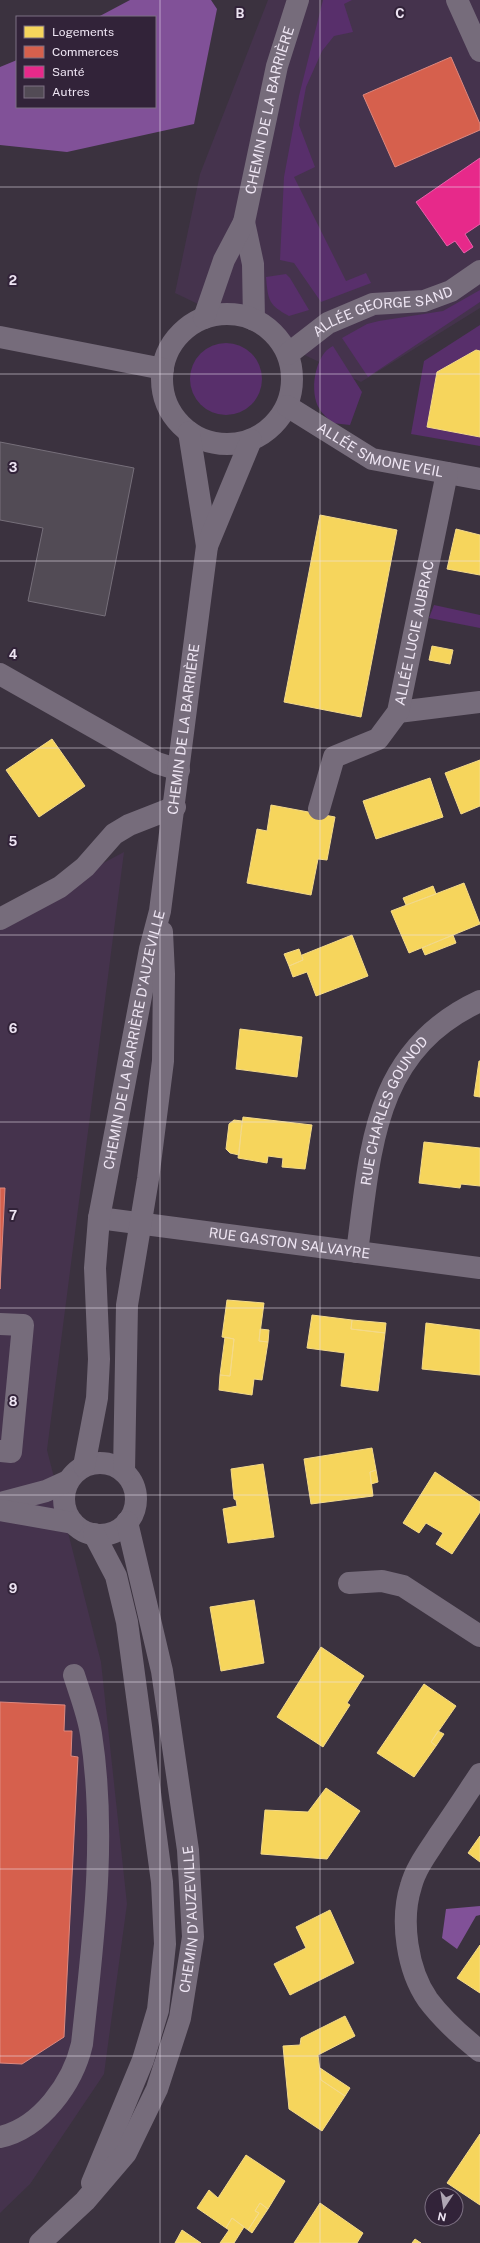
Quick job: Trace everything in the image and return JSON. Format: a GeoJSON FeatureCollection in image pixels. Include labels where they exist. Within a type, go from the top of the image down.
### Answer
{"type":"FeatureCollection","features":[{"type":"Feature","properties":{"kind":"street","name":"CHEMIN DE LA BARRIÈRE"},"geometry":{"type":"LineString","coordinates":[[204,318],[224,260],[244,222],[277,66],[298,0]]}},
{"type":"Feature","properties":{"kind":"street"},"geometry":{"type":"LineString","coordinates":[[457,0],[480,51]]}},
{"type":"Feature","properties":{"kind":"street","name":"CHEMIN DE LA BARRIÈRE"},"geometry":{"type":"LineString","coordinates":[[244,222],[253,264],[254,320]]}},
{"type":"Feature","properties":{"kind":"street","name":"ALLÉE GEORGE SAND"},"geometry":{"type":"LineString","coordinates":[[288,354],[328,323],[373,304],[424,301],[451,291],[480,271]]}},
{"type":"Feature","properties":{"kind":"street"},"geometry":{"type":"LineString","coordinates":[[220,314],[238,315],[254,320],[269,329],[280,341],[288,354],[292,373],[292,390],[287,406],[278,421],[266,432],[251,440],[234,445],[217,444],[200,439],[189,432],[174,418],[166,403],[162,386],[163,369],[167,352],[176,338],[189,326],[204,318],[220,314]]}},
{"type":"Feature","properties":{"kind":"street"},"geometry":{"type":"LineString","coordinates":[[0,337],[163,369]]}},
{"type":"Feature","properties":{"kind":"street","name":"ALLÉE SIMONE VEIL"},"geometry":{"type":"LineString","coordinates":[[287,406],[372,459],[480,479]]}},
{"type":"Feature","properties":{"kind":"street","name":"CHEMIN DE LA BARRIÈRE"},"geometry":{"type":"LineString","coordinates":[[189,432],[207,546]]}},
{"type":"Feature","properties":{"kind":"street","name":"CHEMIN DE LA BARRIÈRE"},"geometry":{"type":"LineString","coordinates":[[160,911],[175,807],[207,546],[251,440]]}},
{"type":"Feature","properties":{"kind":"street","name":"ALLÉE LUCIE AUBRAC"},"geometry":{"type":"LineString","coordinates":[[447,473],[398,712],[480,702]]}},
{"type":"Feature","properties":{"kind":"street"},"geometry":{"type":"LineString","coordinates":[[0,674],[157,763],[179,770]]}},
{"type":"Feature","properties":{"kind":"street"},"geometry":{"type":"LineString","coordinates":[[319,809],[334,757],[378,739],[398,712]]}},
{"type":"Feature","properties":{"kind":"street"},"geometry":{"type":"LineString","coordinates":[[0,918],[60,887],[85,867],[114,834],[128,826],[175,807]]}},
{"type":"Feature","properties":{"kind":"street","name":"CHEMIN DE LA BARRIÈRE D'AUZEVILLE"},"geometry":{"type":"LineString","coordinates":[[84,1466],[97,1398],[99,1359],[95,1268],[99,1218],[150,949],[160,911]]}},
{"type":"Feature","properties":{"kind":"street","name":"CHEMIN DE LA BARRIÈRE D'AUZEVILLE"},"geometry":{"type":"LineString","coordinates":[[124,1472],[127,1305],[139,1224],[148,1179],[163,1061],[164,974],[160,911]]}},
{"type":"Feature","properties":{"kind":"street","name":"RUE CHARLES GOUNOD"},"geometry":{"type":"LineString","coordinates":[[357,1252],[378,1119],[395,1079],[408,1058],[433,1031],[457,1012],[480,1001]]}},
{"type":"Feature","properties":{"kind":"street","name":"RUE GASTON SALVAYRE"},"geometry":{"type":"LineString","coordinates":[[99,1218],[480,1268]]}},
{"type":"Feature","properties":{"kind":"street"},"geometry":{"type":"LineString","coordinates":[[0,1324],[23,1325],[10,1452],[0,1451]]}},
{"type":"Feature","properties":{"kind":"street"},"geometry":{"type":"LineString","coordinates":[[105,1463],[115,1466],[124,1472],[134,1487],[136,1497],[133,1510],[127,1522],[118,1530],[106,1534],[94,1534],[82,1530],[73,1523],[66,1513],[64,1501],[68,1481],[75,1472],[84,1466],[105,1463]]}},
{"type":"Feature","properties":{"kind":"street"},"geometry":{"type":"LineString","coordinates":[[0,1503],[46,1491],[68,1481]]}},
{"type":"Feature","properties":{"kind":"street"},"geometry":{"type":"LineString","coordinates":[[0,1510],[73,1523]]}},
{"type":"Feature","properties":{"kind":"street","name":"CHEMIN D'AUZEVILLE"},"geometry":{"type":"LineString","coordinates":[[40,2243],[85,2201],[126,2153],[157,2088],[180,2018],[193,1937],[186,1834],[162,1671],[140,1570],[127,1522]]}},
{"type":"Feature","properties":{"kind":"street","name":"CHEMIN D'AUZEVILLE"},"geometry":{"type":"LineString","coordinates":[[85,2201],[143,2060],[158,2010],[164,1944],[162,1882],[127,1622],[116,1576],[94,1534]]}},
{"type":"Feature","properties":{"kind":"street"},"geometry":{"type":"LineString","coordinates":[[349,1583],[382,1581],[403,1586],[480,1636]]}},
{"type":"Feature","properties":{"kind":"street"},"geometry":{"type":"LineString","coordinates":[[0,2137],[22,2128],[37,2118],[52,2102],[78,2062],[82,2044],[97,1915],[98,1817],[91,1732],[74,1676]]}},
{"type":"Feature","properties":{"kind":"street"},"geometry":{"type":"LineString","coordinates":[[480,1774],[421,1863],[411,1885],[407,1907],[406,1927],[412,1963],[427,1998],[442,2017],[480,2051]]}},
{"type":"Feature","properties":{"kind":"shaded area"},"geometry":{"type":"Polygon","coordinates":[[[130,0],[211,0],[217,9],[194,124],[67,152],[0,145],[0,67],[16,60],[16,108],[156,108],[156,16],[100,16],[130,0]]]}},
{"type":"Feature","properties":{"kind":"shaded area"},"geometry":{"type":"Polygon","coordinates":[[[268,0],[480,0],[480,308],[361,382],[175,293],[200,174],[268,0]]]}},
{"type":"Feature","properties":{"kind":"shaded area"},"geometry":{"type":"Polygon","coordinates":[[[323,0],[352,0],[344,4],[353,32],[334,36],[322,51],[306,87],[299,125],[315,167],[294,177],[346,281],[366,273],[371,283],[321,302],[294,263],[280,260],[284,177],[299,96],[323,0]]]}},
{"type":"Feature","properties":{"kind":"shaded area"},"geometry":{"type":"Polygon","coordinates":[[[286,274],[290,278],[309,310],[289,316],[273,305],[269,297],[266,277],[286,274]]]}},
{"type":"Feature","properties":{"kind":"shaded area"},"geometry":{"type":"Polygon","coordinates":[[[480,290],[480,302],[368,377],[342,338],[367,324],[443,311],[480,290]]]}},
{"type":"Feature","properties":{"kind":"shaded area"},"geometry":{"type":"Polygon","coordinates":[[[480,325],[480,351],[476,350],[437,372],[427,426],[480,437],[480,446],[411,434],[424,361],[480,325]]]}},
{"type":"Feature","properties":{"kind":"shaded area"},"geometry":{"type":"Polygon","coordinates":[[[219,343],[233,343],[240,345],[252,353],[260,365],[262,379],[260,393],[252,405],[240,413],[233,415],[219,415],[212,413],[200,405],[192,393],[190,386],[190,372],[192,365],[200,353],[212,345],[219,343]]]}},
{"type":"Feature","properties":{"kind":"shaded area"},"geometry":{"type":"Polygon","coordinates":[[[333,346],[362,392],[350,425],[332,423],[320,410],[314,393],[314,383],[318,365],[327,350],[333,346]]]}},
{"type":"Feature","properties":{"kind":"shaded area"},"geometry":{"type":"Polygon","coordinates":[[[434,605],[480,615],[480,628],[429,618],[434,605]]]}},
{"type":"Feature","properties":{"kind":"shaded area"},"geometry":{"type":"Polygon","coordinates":[[[124,852],[47,1450],[101,1662],[127,1904],[104,2074],[30,2184],[0,2213],[0,918],[124,852]]]}},
{"type":"Feature","properties":{"kind":"shaded area"},"geometry":{"type":"Polygon","coordinates":[[[480,1906],[480,1915],[476,1916],[457,1949],[442,1938],[446,1909],[480,1906]]]}},
{"type":"Feature","properties":{"kind":"building: Logements"},"geometry":{"type":"Polygon","coordinates":[[[476,350],[480,351],[480,437],[427,427],[437,372],[476,350]]]}},
{"type":"Feature","properties":{"kind":"building: Logements"},"geometry":{"type":"Polygon","coordinates":[[[320,515],[397,530],[361,717],[284,702],[320,515]]]}},
{"type":"Feature","properties":{"kind":"building: Logements"},"geometry":{"type":"Polygon","coordinates":[[[456,529],[480,535],[480,575],[447,569],[456,529]]]}},
{"type":"Feature","properties":{"kind":"building: Logements"},"geometry":{"type":"Polygon","coordinates":[[[432,646],[453,650],[450,664],[429,660],[432,646]]]}},
{"type":"Feature","properties":{"kind":"building: Logements"},"geometry":{"type":"Polygon","coordinates":[[[52,739],[85,786],[39,817],[6,770],[52,739]]]}},
{"type":"Feature","properties":{"kind":"building: Logements"},"geometry":{"type":"Polygon","coordinates":[[[480,760],[480,806],[461,814],[445,773],[480,760]]]}},
{"type":"Feature","properties":{"kind":"building: Logements"},"geometry":{"type":"Polygon","coordinates":[[[430,778],[443,817],[376,839],[363,801],[430,778]]]}},
{"type":"Feature","properties":{"kind":"building: Logements"},"geometry":{"type":"Polygon","coordinates":[[[271,805],[335,817],[327,860],[318,859],[311,895],[247,883],[257,829],[267,831],[271,805]]]}},
{"type":"Feature","properties":{"kind":"building: Logements"},"geometry":{"type":"Polygon","coordinates":[[[464,883],[480,924],[409,953],[391,911],[464,883]]]}},
{"type":"Feature","properties":{"kind":"building: Logements"},"geometry":{"type":"Polygon","coordinates":[[[433,886],[436,894],[406,905],[403,898],[433,886]]]}},
{"type":"Feature","properties":{"kind":"building: Logements"},"geometry":{"type":"Polygon","coordinates":[[[352,935],[368,976],[316,996],[307,972],[293,977],[289,966],[303,960],[302,955],[352,935]]]}},
{"type":"Feature","properties":{"kind":"building: Logements"},"geometry":{"type":"Polygon","coordinates":[[[453,935],[456,943],[425,955],[422,948],[453,935]]]}},
{"type":"Feature","properties":{"kind":"building: Logements"},"geometry":{"type":"Polygon","coordinates":[[[299,949],[303,960],[289,966],[284,954],[299,949]]]}},
{"type":"Feature","properties":{"kind":"building: Logements"},"geometry":{"type":"Polygon","coordinates":[[[240,1029],[302,1037],[297,1077],[236,1069],[240,1029]]]}},
{"type":"Feature","properties":{"kind":"building: Logements"},"geometry":{"type":"Polygon","coordinates":[[[480,1061],[480,1097],[474,1096],[480,1061]]]}},
{"type":"Feature","properties":{"kind":"building: Logements"},"geometry":{"type":"Polygon","coordinates":[[[243,1117],[312,1125],[305,1169],[282,1167],[283,1158],[268,1156],[267,1163],[238,1158],[243,1117]]]}},
{"type":"Feature","properties":{"kind":"building: Logements"},"geometry":{"type":"Polygon","coordinates":[[[234,1120],[242,1121],[239,1155],[230,1153],[226,1149],[229,1124],[234,1120]]]}},
{"type":"Feature","properties":{"kind":"building: Logements"},"geometry":{"type":"Polygon","coordinates":[[[424,1142],[480,1148],[480,1186],[461,1184],[460,1188],[419,1183],[424,1142]]]}},
{"type":"Feature","properties":{"kind":"building: Logements"},"geometry":{"type":"Polygon","coordinates":[[[227,1300],[264,1303],[259,1341],[268,1342],[262,1380],[254,1379],[252,1395],[219,1390],[220,1375],[230,1376],[234,1339],[222,1337],[227,1300]]]}},
{"type":"Feature","properties":{"kind":"building: Logements"},"geometry":{"type":"Polygon","coordinates":[[[312,1315],[352,1320],[351,1329],[385,1333],[378,1391],[341,1386],[345,1353],[307,1348],[312,1315]]]}},
{"type":"Feature","properties":{"kind":"building: Logements"},"geometry":{"type":"Polygon","coordinates":[[[352,1320],[386,1323],[385,1333],[351,1329],[352,1320]]]}},
{"type":"Feature","properties":{"kind":"building: Logements"},"geometry":{"type":"Polygon","coordinates":[[[426,1323],[480,1330],[480,1375],[422,1369],[426,1323]]]}},
{"type":"Feature","properties":{"kind":"building: Logements"},"geometry":{"type":"Polygon","coordinates":[[[260,1329],[269,1330],[268,1342],[259,1341],[260,1329]]]}},
{"type":"Feature","properties":{"kind":"building: Logements"},"geometry":{"type":"Polygon","coordinates":[[[225,1337],[234,1339],[230,1376],[220,1375],[225,1337]]]}},
{"type":"Feature","properties":{"kind":"building: Logements"},"geometry":{"type":"Polygon","coordinates":[[[372,1448],[376,1470],[370,1472],[373,1496],[311,1504],[304,1459],[372,1448]]]}},
{"type":"Feature","properties":{"kind":"building: Logements"},"geometry":{"type":"Polygon","coordinates":[[[263,1464],[274,1537],[228,1543],[223,1509],[237,1506],[236,1500],[234,1499],[231,1469],[263,1464]]]}},
{"type":"Feature","properties":{"kind":"building: Logements"},"geometry":{"type":"Polygon","coordinates":[[[376,1470],[378,1482],[371,1484],[370,1472],[376,1470]]]}},
{"type":"Feature","properties":{"kind":"building: Logements"},"geometry":{"type":"Polygon","coordinates":[[[435,1472],[480,1502],[480,1512],[452,1554],[436,1544],[443,1533],[426,1523],[419,1533],[403,1523],[435,1472]]]}},
{"type":"Feature","properties":{"kind":"building: Logements"},"geometry":{"type":"Polygon","coordinates":[[[254,1600],[264,1663],[221,1671],[210,1607],[254,1600]]]}},
{"type":"Feature","properties":{"kind":"building: Logements"},"geometry":{"type":"Polygon","coordinates":[[[321,1647],[364,1676],[347,1703],[350,1705],[323,1747],[277,1717],[321,1647]]]}},
{"type":"Feature","properties":{"kind":"building: Logements"},"geometry":{"type":"Polygon","coordinates":[[[424,1684],[456,1706],[431,1742],[436,1746],[414,1777],[377,1753],[424,1684]]]}},
{"type":"Feature","properties":{"kind":"building: Logements"},"geometry":{"type":"Polygon","coordinates":[[[438,1731],[444,1734],[436,1746],[431,1742],[438,1731]]]}},
{"type":"Feature","properties":{"kind":"building: Logements"},"geometry":{"type":"Polygon","coordinates":[[[326,1788],[360,1811],[327,1859],[261,1854],[265,1810],[308,1812],[326,1788]]]}},
{"type":"Feature","properties":{"kind":"building: Logements"},"geometry":{"type":"Polygon","coordinates":[[[480,1836],[480,1862],[468,1853],[480,1836]]]}},
{"type":"Feature","properties":{"kind":"building: Logements"},"geometry":{"type":"Polygon","coordinates":[[[330,1910],[354,1963],[290,1995],[274,1964],[306,1948],[296,1927],[330,1910]]]}},
{"type":"Feature","properties":{"kind":"building: Logements"},"geometry":{"type":"Polygon","coordinates":[[[480,1945],[480,1993],[457,1978],[480,1945]]]}},
{"type":"Feature","properties":{"kind":"building: Logements"},"geometry":{"type":"Polygon","coordinates":[[[345,2016],[355,2036],[318,2055],[321,2080],[345,2096],[322,2131],[289,2109],[283,2046],[300,2045],[301,2038],[345,2016]]]}},
{"type":"Feature","properties":{"kind":"building: Logements"},"geometry":{"type":"Polygon","coordinates":[[[320,2068],[350,2088],[345,2096],[321,2080],[320,2068]]]}},
{"type":"Feature","properties":{"kind":"building: Logements"},"geometry":{"type":"Polygon","coordinates":[[[480,2134],[480,2205],[464,2194],[464,2187],[453,2187],[447,2183],[480,2134]]]}},
{"type":"Feature","properties":{"kind":"building: Logements"},"geometry":{"type":"Polygon","coordinates":[[[246,2155],[285,2181],[268,2209],[260,2203],[255,2211],[259,2213],[248,2230],[232,2218],[226,2228],[197,2208],[209,2190],[218,2198],[246,2155]]]}},
{"type":"Feature","properties":{"kind":"building: Logements"},"geometry":{"type":"Polygon","coordinates":[[[260,2203],[268,2209],[252,2233],[248,2230],[259,2213],[255,2211],[260,2203]]]}},
{"type":"Feature","properties":{"kind":"building: Logements"},"geometry":{"type":"Polygon","coordinates":[[[320,2203],[363,2233],[357,2243],[294,2243],[320,2203]]]}},
{"type":"Feature","properties":{"kind":"building: Logements"},"geometry":{"type":"Polygon","coordinates":[[[232,2218],[244,2227],[234,2243],[220,2243],[229,2230],[226,2228],[232,2218]]]}},
{"type":"Feature","properties":{"kind":"building: Logements"},"geometry":{"type":"Polygon","coordinates":[[[182,2230],[201,2243],[175,2243],[182,2230]]]}},
{"type":"Feature","properties":{"kind":"building: Logements"},"geometry":{"type":"Polygon","coordinates":[[[415,2239],[421,2243],[412,2243],[415,2239]]]}},
{"type":"Feature","properties":{"kind":"building: Commerces"},"geometry":{"type":"Polygon","coordinates":[[[451,57],[480,124],[480,130],[395,167],[363,95],[451,57]]]}},
{"type":"Feature","properties":{"kind":"building: Commerces"},"geometry":{"type":"Polygon","coordinates":[[[0,1188],[5,1188],[0,1289],[0,1188]]]}},
{"type":"Feature","properties":{"kind":"building: Commerces"},"geometry":{"type":"Polygon","coordinates":[[[0,1702],[65,1705],[64,1731],[72,1731],[71,1756],[78,1757],[64,2037],[22,2064],[0,2063],[0,1702]]]}},
{"type":"Feature","properties":{"kind":"building: Santé"},"geometry":{"type":"Polygon","coordinates":[[[480,158],[480,224],[465,234],[473,247],[464,253],[455,241],[447,246],[416,202],[480,158]]]}},
{"type":"Feature","properties":{"kind":"building: Autres"},"geometry":{"type":"Polygon","coordinates":[[[0,442],[134,468],[105,616],[28,601],[43,528],[0,520],[0,442]]]}}]}
